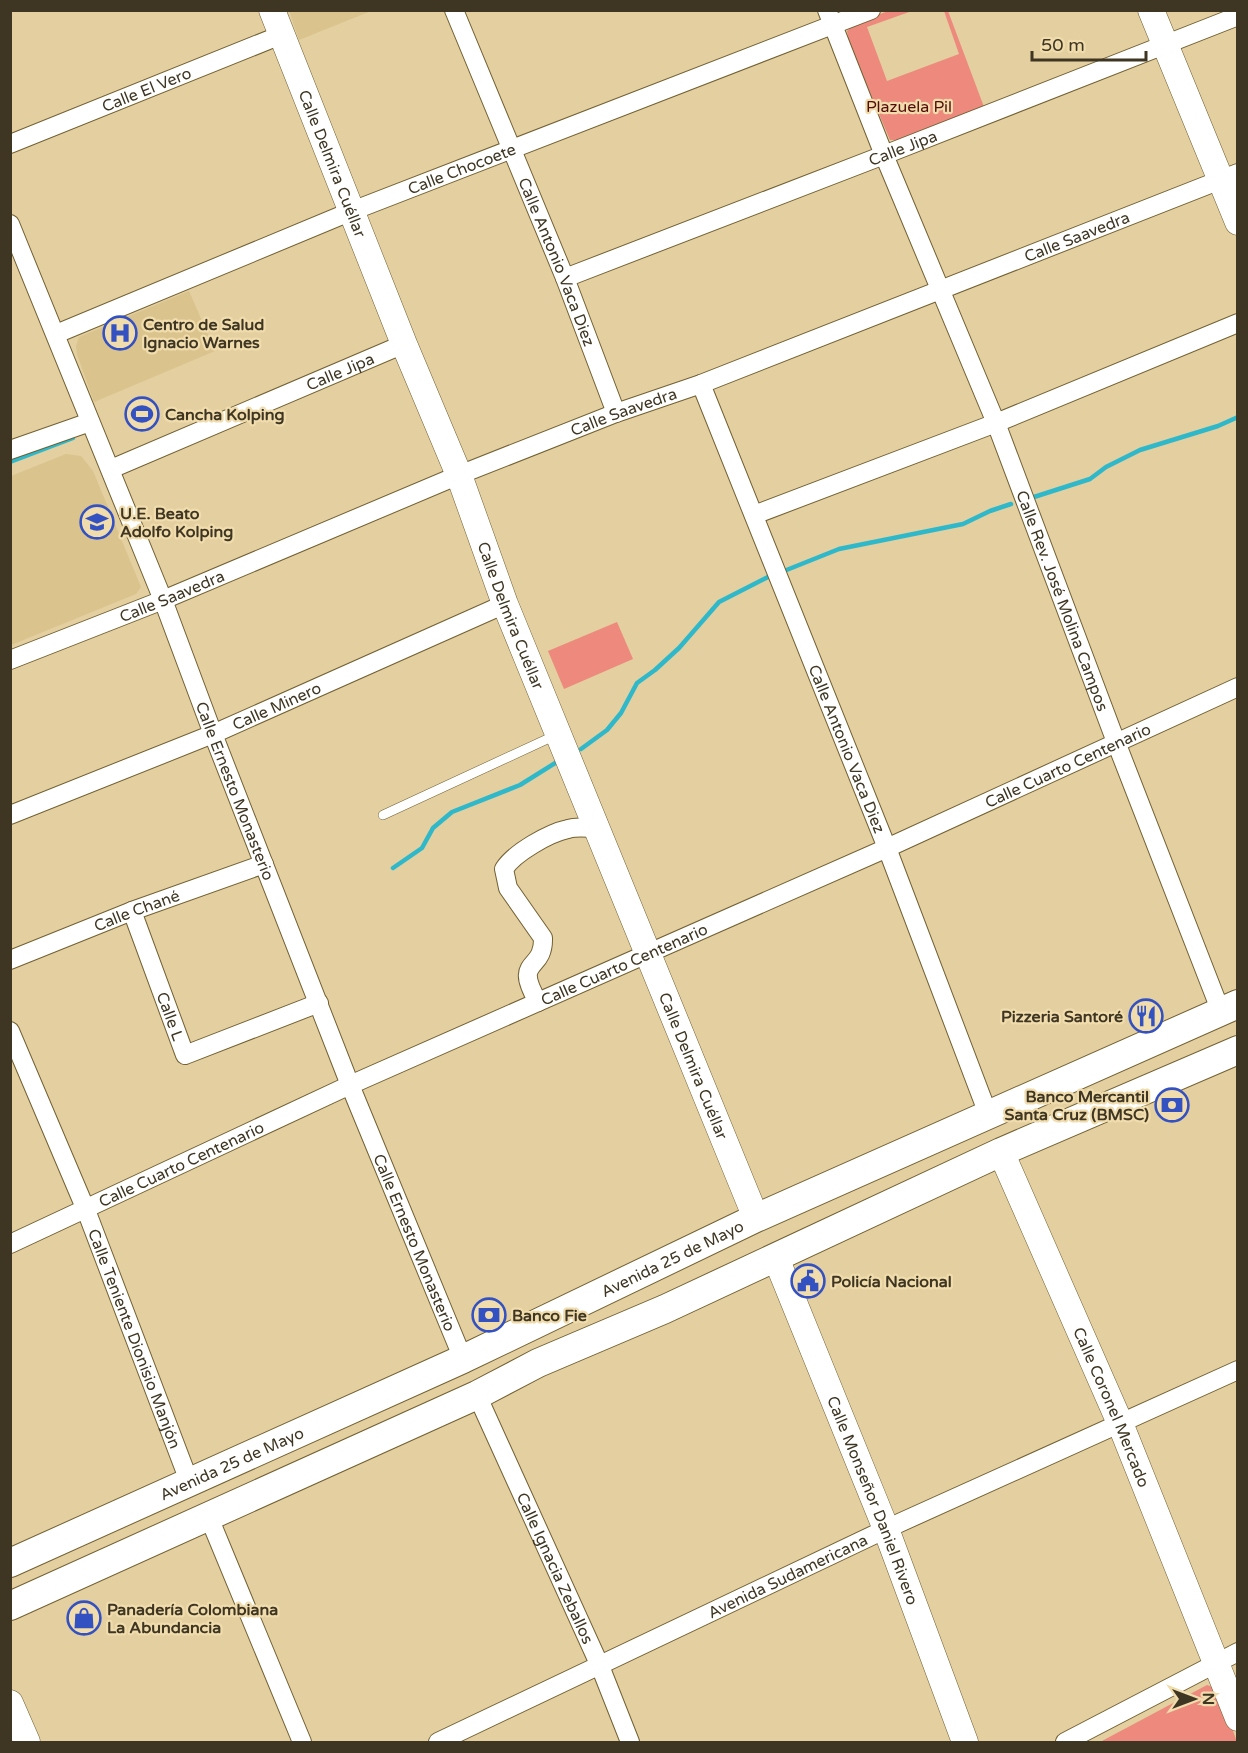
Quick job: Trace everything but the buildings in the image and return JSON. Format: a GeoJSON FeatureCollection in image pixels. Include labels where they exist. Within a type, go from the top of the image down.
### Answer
{"type":"FeatureCollection","features":[{"type":"Feature","properties":{"kind":"main road","name":"Calle Delmira Cuéllar"},"geometry":{"type":"LineString","coordinates":[[272,10],[404,344],[459,475],[505,604],[756,1218]]}},
{"type":"Feature","properties":{"kind":"main road"},"geometry":{"type":"LineString","coordinates":[[1150,10],[1163,44],[1229,177],[1238,222]]}},
{"type":"Feature","properties":{"kind":"main road","name":"Avenida 25 de Mayo"},"geometry":{"type":"LineString","coordinates":[[10,1563],[463,1359],[756,1218],[1229,1008]]}},
{"type":"Feature","properties":{"kind":"main road"},"geometry":{"type":"LineString","coordinates":[[1139,1048],[1134,1068],[1138,1078],[1145,1083],[1156,1085]]}},
{"type":"Feature","properties":{"kind":"main road"},"geometry":{"type":"LineString","coordinates":[[10,1604],[477,1395],[538,1363],[665,1309],[1001,1152],[1238,1050]]}},
{"type":"Feature","properties":{"kind":"main road"},"geometry":{"type":"LineString","coordinates":[[1093,1068],[1105,1075],[1113,1085],[1112,1098],[1102,1109]]}},
{"type":"Feature","properties":{"kind":"main road","name":"Calle Coronel Mercado"},"geometry":{"type":"LineString","coordinates":[[1001,1152],[1120,1423],[1227,1658],[1238,1718]]}},
{"type":"Feature","properties":{"kind":"main road","name":"Calle Monseñor Daniel Rivero"},"geometry":{"type":"LineString","coordinates":[[776,1258],[886,1529],[965,1743]]}},
{"type":"Feature","properties":{"kind":"main road"},"geometry":{"type":"LineString","coordinates":[[659,1264],[645,1284],[643,1298],[650,1308],[665,1309]]}},
{"type":"Feature","properties":{"kind":"main road"},"geometry":{"type":"LineString","coordinates":[[538,1363],[550,1349],[585,1333],[599,1322],[604,1315],[603,1307],[584,1300]]}},
{"type":"Feature","properties":{"kind":"main road"},"geometry":{"type":"LineString","coordinates":[[109,1560],[101,1555],[97,1548],[97,1539],[101,1531],[149,1509],[153,1497]]}},
{"type":"Feature","properties":{"kind":"main road"},"geometry":{"type":"LineString","coordinates":[[10,1604],[21,1590],[62,1569],[67,1560],[64,1538]]}},
{"type":"Feature","properties":{"kind":"main road"},"geometry":{"type":"LineString","coordinates":[[10,1703],[27,1743]]}},
{"type":"Feature","properties":{"kind":"street","name":"Calle Antonio Vaca Diez"},"geometry":{"type":"LineString","coordinates":[[454,10],[565,278],[616,413]]}},
{"type":"Feature","properties":{"kind":"street","name":"Calle Chocoete"},"geometry":{"type":"LineString","coordinates":[[56,333],[830,18],[871,10]]}},
{"type":"Feature","properties":{"kind":"street","name":"Calle Jipa"},"geometry":{"type":"LineString","coordinates":[[565,278],[1238,16]]}},
{"type":"Feature","properties":{"kind":"street","name":"Calle Rev. José Molina Campos"},"geometry":{"type":"LineString","coordinates":[[830,18],[884,155],[996,423],[1116,742],[1229,1008]]}},
{"type":"Feature","properties":{"kind":"street","name":"Calle El Vero"},"geometry":{"type":"LineString","coordinates":[[10,144],[281,35]]}},
{"type":"Feature","properties":{"kind":"street","name":"Calle Saavedra"},"geometry":{"type":"LineString","coordinates":[[10,660],[164,600],[459,475],[616,413],[701,384],[1229,177]]}},
{"type":"Feature","properties":{"kind":"street","name":"Calle Ernesto Monasterio"},"geometry":{"type":"LineString","coordinates":[[10,224],[164,600],[213,734],[350,1085],[463,1359]]}},
{"type":"Feature","properties":{"kind":"street"},"geometry":{"type":"LineString","coordinates":[[754,515],[996,423],[1238,323]]}},
{"type":"Feature","properties":{"kind":"street","name":"Calle Jipa"},"geometry":{"type":"LineString","coordinates":[[111,469],[404,344]]}},
{"type":"Feature","properties":{"kind":"street","name":"Calle Antonio Vaca Diez"},"geometry":{"type":"LineString","coordinates":[[701,384],[887,848],[988,1114]]}},
{"type":"Feature","properties":{"kind":"street"},"geometry":{"type":"LineString","coordinates":[[10,450],[90,422]]}},
{"type":"Feature","properties":{"kind":"street","name":"Calle Minero"},"geometry":{"type":"LineString","coordinates":[[10,815],[213,734],[505,604]]}},
{"type":"Feature","properties":{"kind":"street","name":"Calle Cuarto Centenario"},"geometry":{"type":"LineString","coordinates":[[10,1244],[350,1085],[887,848],[1238,687]]}},
{"type":"Feature","properties":{"kind":"street"},"geometry":{"type":"LineString","coordinates":[[538,1002],[528,986],[526,976],[528,968],[537,961],[544,948],[543,938],[508,888],[504,869],[510,859],[553,834],[570,828],[597,828]]}},
{"type":"Feature","properties":{"kind":"street","name":"Calle Chané"},"geometry":{"type":"LineString","coordinates":[[10,960],[132,911],[264,864]]}},
{"type":"Feature","properties":{"kind":"street","name":"Calle L"},"geometry":{"type":"LineString","coordinates":[[132,911],[185,1055],[319,1003]]}},
{"type":"Feature","properties":{"kind":"street","name":"Calle Teniente Dionisio Manjón"},"geometry":{"type":"LineString","coordinates":[[10,1031],[86,1210],[189,1481]]}},
{"type":"Feature","properties":{"kind":"street","name":"Avenida Sudamericana"},"geometry":{"type":"LineString","coordinates":[[438,1743],[886,1529],[1238,1370]]}},
{"type":"Feature","properties":{"kind":"street","name":"Calle Ignacia Zeballos"},"geometry":{"type":"LineString","coordinates":[[477,1395],[600,1666],[630,1743]]}},
{"type":"Feature","properties":{"kind":"street"},"geometry":{"type":"LineString","coordinates":[[208,1515],[302,1743]]}},
{"type":"Feature","properties":{"kind":"street"},"geometry":{"type":"LineString","coordinates":[[1065,1743],[1227,1658]]}},
{"type":"Feature","properties":{"kind":"lane"},"geometry":{"type":"LineString","coordinates":[[383,815],[559,734]]}},
{"type":"Feature","properties":{"kind":"shaded area"},"geometry":{"type":"Polygon","coordinates":[[[289,10],[371,10],[371,11],[299,40],[289,10]]]}},
{"type":"Feature","properties":{"kind":"shaded area"},"geometry":{"type":"Polygon","coordinates":[[[189,291],[215,351],[94,402],[77,354],[76,346],[79,337],[189,291]]]}},
{"type":"Feature","properties":{"kind":"shaded area"},"geometry":{"type":"Polygon","coordinates":[[[66,454],[81,456],[93,471],[141,587],[136,594],[11,645],[11,476],[66,454]]]}},
{"type":"Feature","properties":{"kind":"green space","name":"Plazuela Pil"},"geometry":{"type":"Polygon","coordinates":[[[889,11],[912,11],[867,27],[887,81],[959,54],[944,11],[948,11],[984,107],[906,140],[890,140],[849,43],[847,31],[861,21],[889,11]]]}},
{"type":"Feature","properties":{"kind":"green space"},"geometry":{"type":"Polygon","coordinates":[[[617,622],[633,659],[564,689],[548,651],[617,622]]]}},
{"type":"Feature","properties":{"kind":"green space"},"geometry":{"type":"Polygon","coordinates":[[[1207,1685],[1218,1689],[1237,1742],[1100,1742],[1207,1685]]]}},
{"type":"Feature","properties":{"kind":"waterway"},"geometry":{"type":"LineString","coordinates":[[1034,497],[1090,479],[1106,467],[1140,450],[1218,426],[1238,417]]}},
{"type":"Feature","properties":{"kind":"waterway"},"geometry":{"type":"LineString","coordinates":[[10,462],[73,438]]}},
{"type":"Feature","properties":{"kind":"waterway"},"geometry":{"type":"LineString","coordinates":[[784,571],[839,549],[963,524],[1011,504]]}},
{"type":"Feature","properties":{"kind":"waterway"},"geometry":{"type":"LineString","coordinates":[[581,749],[607,730],[621,713],[637,683],[679,648],[719,602],[768,577]]}},
{"type":"Feature","properties":{"kind":"waterway"},"geometry":{"type":"LineString","coordinates":[[393,868],[422,848],[433,828],[452,812],[520,785],[560,760]]}},
{"type":"Feature","properties":{"kind":"place","name":"Centro de Salud Ignacio Warnes"},"geometry":{"type":"Point","coordinates":[120,333]}},
{"type":"Feature","properties":{"kind":"place","name":"Cancha Kolping"},"geometry":{"type":"Point","coordinates":[142,414]}},
{"type":"Feature","properties":{"kind":"place","name":"U.E. Beato Adolfo Kolping"},"geometry":{"type":"Point","coordinates":[97,522]}},
{"type":"Feature","properties":{"kind":"place","name":"Pizzeria Santoré"},"geometry":{"type":"Point","coordinates":[1146,1016]}},
{"type":"Feature","properties":{"kind":"place","name":"Banco Mercantil Santa Cruz (BMSC)"},"geometry":{"type":"Point","coordinates":[1172,1105]}},
{"type":"Feature","properties":{"kind":"place","name":"Policía Nacional"},"geometry":{"type":"Point","coordinates":[808,1281]}},
{"type":"Feature","properties":{"kind":"place","name":"Banco Fie"},"geometry":{"type":"Point","coordinates":[489,1315]}},
{"type":"Feature","properties":{"kind":"place","name":"Panadería Colombiana La Abundancia"},"geometry":{"type":"Point","coordinates":[84,1618]}}]}
